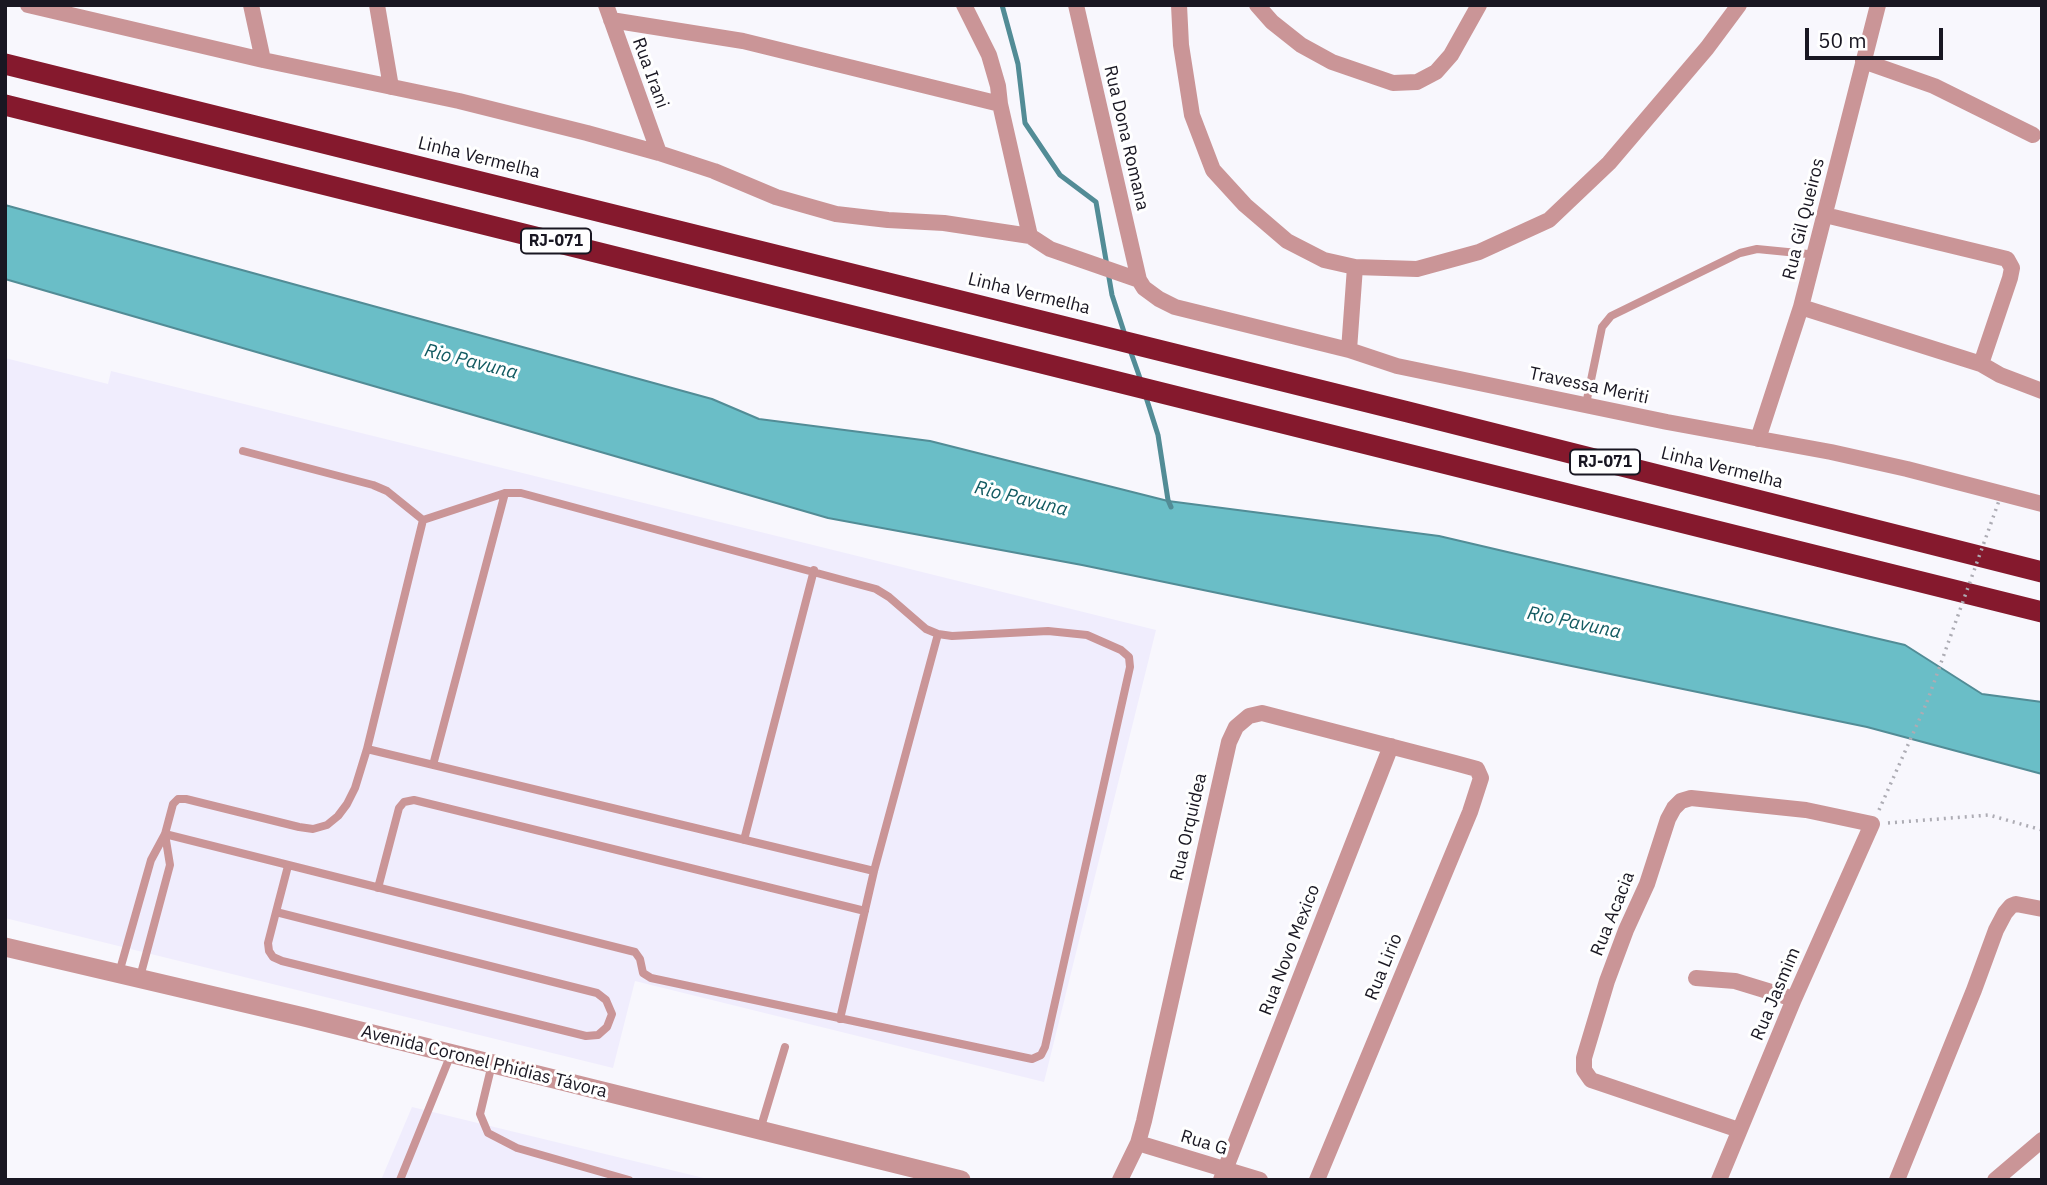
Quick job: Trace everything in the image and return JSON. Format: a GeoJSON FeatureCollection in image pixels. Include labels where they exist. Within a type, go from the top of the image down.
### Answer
{"type":"FeatureCollection","features":[{"type":"Feature","properties":{"kind":"highway","name":"Linha Vermelha"},"geometry":{"type":"LineString","coordinates":[[5,64],[2042,572]]}},
{"type":"Feature","properties":{"kind":"highway","name":"RJ-071"},"geometry":{"type":"LineString","coordinates":[[5,105],[2042,612]]}},
{"type":"Feature","properties":{"kind":"street"},"geometry":{"type":"LineString","coordinates":[[28,5],[561,126],[659,153],[714,171],[776,197],[836,214],[944,223],[1030,236],[998,86],[989,55],[964,5]]}},
{"type":"Feature","properties":{"kind":"street"},"geometry":{"type":"LineString","coordinates":[[251,5],[263,60]]}},
{"type":"Feature","properties":{"kind":"street"},"geometry":{"type":"LineString","coordinates":[[377,5],[391,87]]}},
{"type":"Feature","properties":{"kind":"street","name":"Rua Dona Romana"},"geometry":{"type":"LineString","coordinates":[[1076,5],[1139,280]]}},
{"type":"Feature","properties":{"kind":"street"},"geometry":{"type":"LineString","coordinates":[[1179,5],[1181,45],[1192,115],[1213,170],[1245,205],[1287,241],[1324,260],[1355,267],[1417,269],[1479,252],[1549,220],[1609,163],[1707,48],[1739,5]]}},
{"type":"Feature","properties":{"kind":"street"},"geometry":{"type":"LineString","coordinates":[[1257,5],[1272,22],[1301,45],[1332,62],[1393,83],[1417,82],[1436,72],[1451,55],[1479,5]]}},
{"type":"Feature","properties":{"kind":"street","name":"Rua Gil Queiros"},"geometry":{"type":"LineString","coordinates":[[1758,439],[1801,307],[1878,5]]}},
{"type":"Feature","properties":{"kind":"street"},"geometry":{"type":"LineString","coordinates":[[608,13],[743,41],[1000,104]]}},
{"type":"Feature","properties":{"kind":"street","name":"Rua Irani"},"geometry":{"type":"LineString","coordinates":[[608,13],[659,153]]}},
{"type":"Feature","properties":{"kind":"street"},"geometry":{"type":"LineString","coordinates":[[1863,61],[1934,86],[2033,135]]}},
{"type":"Feature","properties":{"kind":"street"},"geometry":{"type":"LineString","coordinates":[[1825,215],[2007,259],[2012,268],[2010,278],[1982,364]]}},
{"type":"Feature","properties":{"kind":"street","name":"Travessa Meriti"},"geometry":{"type":"LineString","coordinates":[[1030,236],[1050,250],[1139,280],[1144,288],[1175,307],[1349,350],[1397,366],[1908,469],[2042,504]]}},
{"type":"Feature","properties":{"kind":"street"},"geometry":{"type":"LineString","coordinates":[[1349,350],[1355,267]]}},
{"type":"Feature","properties":{"kind":"street"},"geometry":{"type":"LineString","coordinates":[[1801,307],[1982,364],[2000,375],[2042,391]]}},
{"type":"Feature","properties":{"kind":"street","name":"Rua Orquidea"},"geometry":{"type":"LineString","coordinates":[[1119,1180],[1138,1143],[1225,755],[1236,727],[1249,716],[1262,713],[1477,769]]}},
{"type":"Feature","properties":{"kind":"street","name":"Rua Novo Mexico"},"geometry":{"type":"LineString","coordinates":[[1223,1175],[1391,746]]}},
{"type":"Feature","properties":{"kind":"street","name":"Rua Lirio"},"geometry":{"type":"LineString","coordinates":[[1317,1180],[1469,812],[1481,778],[1477,769]]}},
{"type":"Feature","properties":{"kind":"street","name":"Rua Acacia"},"geometry":{"type":"LineString","coordinates":[[1739,1130],[1591,1080],[1584,1070],[1584,1058],[1607,981],[1647,884],[1668,819],[1681,801],[1703,798],[1806,810],[1872,824]]}},
{"type":"Feature","properties":{"kind":"street","name":"Rua Jasmim"},"geometry":{"type":"LineString","coordinates":[[1719,1180],[1794,999],[1872,824]]}},
{"type":"Feature","properties":{"kind":"street"},"geometry":{"type":"LineString","coordinates":[[1897,1180],[2001,921],[2011,906],[2016,904],[2042,909]]}},
{"type":"Feature","properties":{"kind":"street","name":"Avenida Coronel Phidias Távora"},"geometry":{"type":"LineString","coordinates":[[5,947],[961,1180]]}},
{"type":"Feature","properties":{"kind":"street"},"geometry":{"type":"LineString","coordinates":[[1696,978],[1735,981],[1794,999]]}},
{"type":"Feature","properties":{"kind":"street"},"geometry":{"type":"LineString","coordinates":[[1995,1180],[2042,1140]]}},
{"type":"Feature","properties":{"kind":"street","name":"Rua G"},"geometry":{"type":"LineString","coordinates":[[1138,1143],[1223,1175],[1260,1180]]}},
{"type":"Feature","properties":{"kind":"lane"},"geometry":{"type":"LineString","coordinates":[[1586,404],[1602,327],[1611,316],[1740,253],[1757,249],[1808,254]]}},
{"type":"Feature","properties":{"kind":"lane"},"geometry":{"type":"LineString","coordinates":[[243,452],[373,485],[387,491],[423,520]]}},
{"type":"Feature","properties":{"kind":"lane"},"geometry":{"type":"LineString","coordinates":[[165,834],[635,952],[640,959],[643,973],[650,978],[1032,1059],[1041,1055],[1045,1047],[1130,667],[1129,657],[1121,650],[1087,635],[1062,632],[952,636],[938,634],[926,629],[876,589],[814,570],[521,493],[506,493],[423,520]]}},
{"type":"Feature","properties":{"kind":"lane"},"geometry":{"type":"LineString","coordinates":[[433,765],[506,493]]}},
{"type":"Feature","properties":{"kind":"lane"},"geometry":{"type":"LineString","coordinates":[[119,973],[150,860],[165,834],[173,804],[178,799],[313,829],[327,825],[347,804],[367,749],[423,520]]}},
{"type":"Feature","properties":{"kind":"lane"},"geometry":{"type":"LineString","coordinates":[[744,840],[814,570]]}},
{"type":"Feature","properties":{"kind":"lane"},"geometry":{"type":"LineString","coordinates":[[840,1019],[874,871],[938,634]]}},
{"type":"Feature","properties":{"kind":"lane"},"geometry":{"type":"LineString","coordinates":[[367,749],[874,871]]}},
{"type":"Feature","properties":{"kind":"lane"},"geometry":{"type":"LineString","coordinates":[[378,888],[399,808],[404,802],[414,800],[864,911]]}},
{"type":"Feature","properties":{"kind":"lane"},"geometry":{"type":"LineString","coordinates":[[140,978],[170,865],[165,834]]}},
{"type":"Feature","properties":{"kind":"lane"},"geometry":{"type":"LineString","coordinates":[[276,912],[597,993],[606,1000],[612,1014],[607,1027],[598,1035],[586,1036],[273,957],[268,943],[276,912],[288,866]]}},
{"type":"Feature","properties":{"kind":"lane"},"geometry":{"type":"LineString","coordinates":[[760,1130],[785,1047]]}},
{"type":"Feature","properties":{"kind":"lane"},"geometry":{"type":"LineString","coordinates":[[400,1180],[451,1054]]}},
{"type":"Feature","properties":{"kind":"lane"},"geometry":{"type":"LineString","coordinates":[[492,1064],[480,1114],[488,1133],[517,1148],[629,1180]]}},
{"type":"Feature","properties":{"kind":"path"},"geometry":{"type":"LineString","coordinates":[[1872,824],[1927,702],[2000,498]]}},
{"type":"Feature","properties":{"kind":"path"},"geometry":{"type":"LineString","coordinates":[[1872,824],[1989,815],[2042,830]]}},
{"type":"Feature","properties":{"kind":"shaded area"},"geometry":{"type":"Polygon","coordinates":[[[5,358],[108,384],[111,371],[1156,630],[1044,1082],[635,981],[613,1068],[5,918],[5,358]]]}},
{"type":"Feature","properties":{"kind":"shaded area"},"geometry":{"type":"Polygon","coordinates":[[[412,1107],[712,1180],[381,1180],[412,1107]]]}},
{"type":"Feature","properties":{"kind":"water","name":"Rio Pavuna"},"geometry":{"type":"Polygon","coordinates":[[[5,205],[712,399],[759,419],[930,441],[1168,501],[1439,536],[1905,645],[1982,694],[2042,702],[2042,774],[1867,727],[1082,565],[828,518],[5,279],[5,205]]]}},
{"type":"Feature","properties":{"kind":"waterway"},"geometry":{"type":"LineString","coordinates":[[1002,5],[1018,64],[1025,123],[1060,175],[1096,202],[1112,295],[1125,335]]}},
{"type":"Feature","properties":{"kind":"waterway"},"geometry":{"type":"LineString","coordinates":[[1129,347],[1141,381]]}},
{"type":"Feature","properties":{"kind":"waterway"},"geometry":{"type":"LineString","coordinates":[[1145,394],[1158,435],[1171,507]]}}]}
